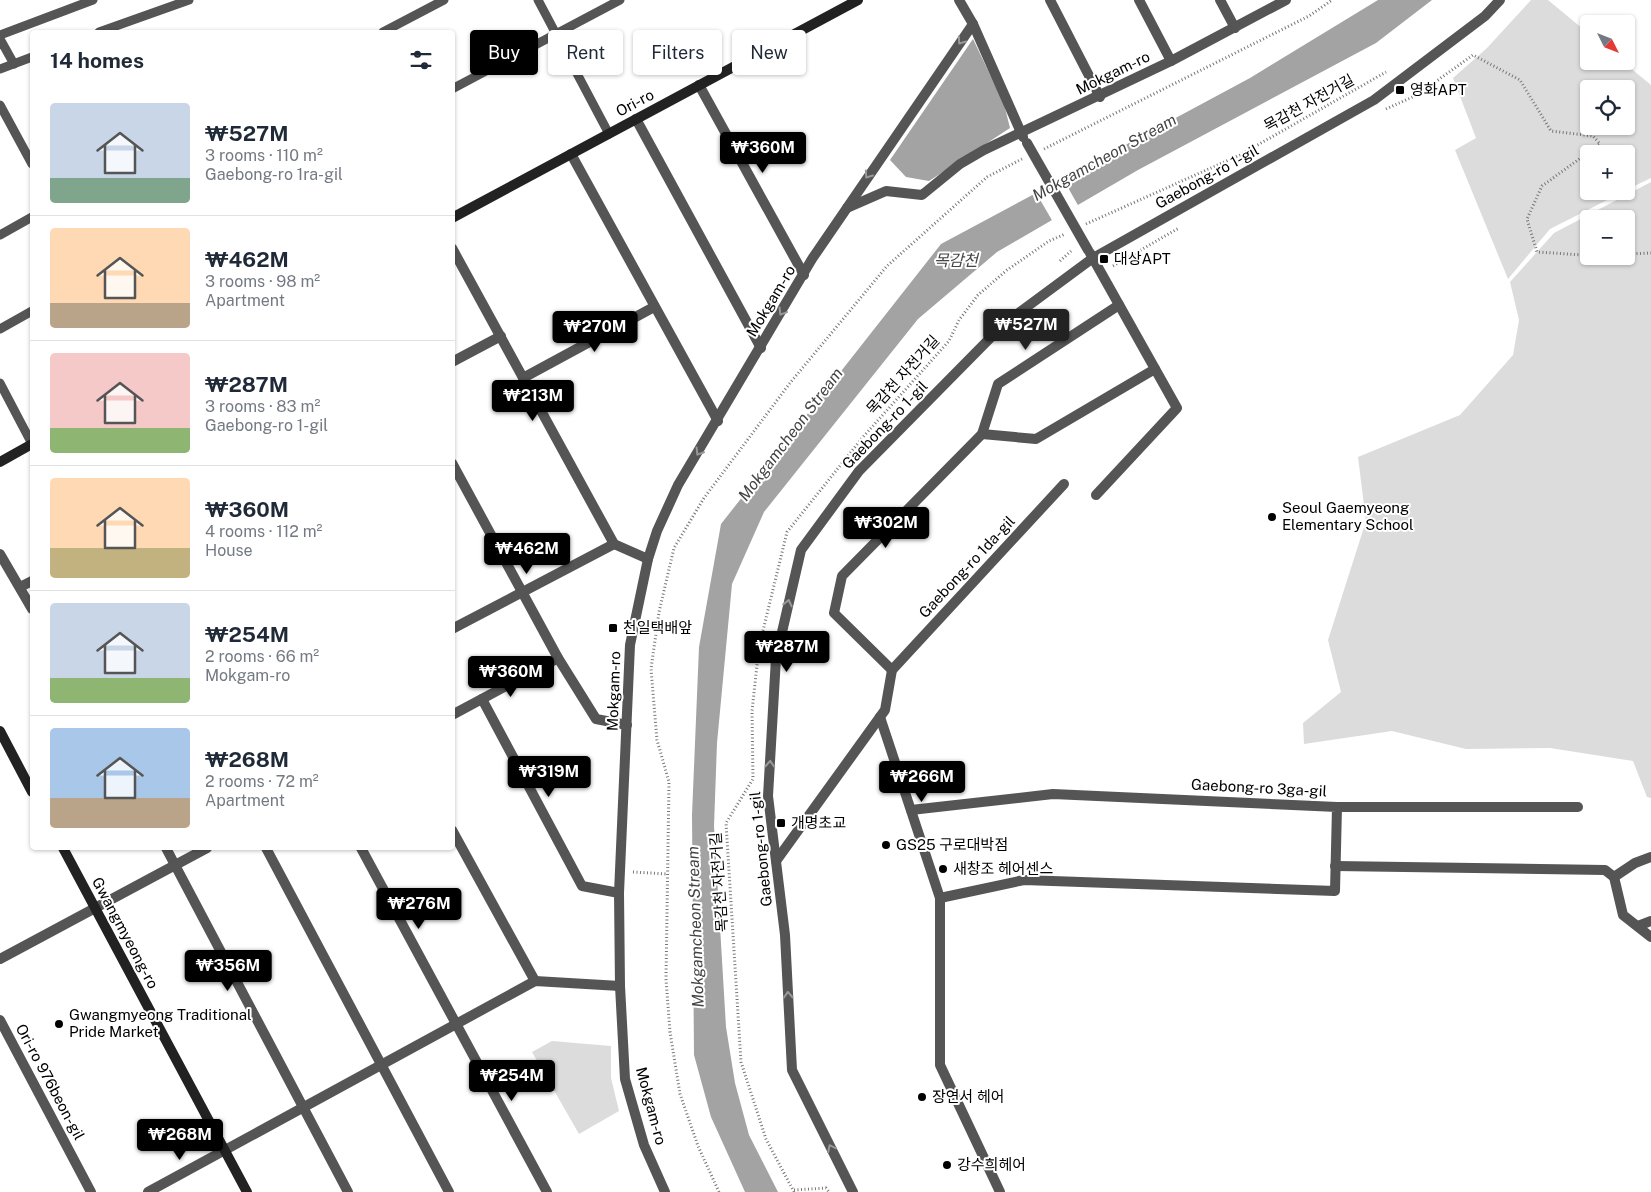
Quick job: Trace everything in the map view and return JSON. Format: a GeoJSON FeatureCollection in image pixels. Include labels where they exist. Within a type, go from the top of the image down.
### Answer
{"type":"FeatureCollection","features":[{"type":"Feature","properties":{"kind":"main road","name":"Ori-ro"},"geometry":{"type":"LineString","coordinates":[[455,216],[858,0]]}},
{"type":"Feature","properties":{"kind":"main road"},"geometry":{"type":"LineString","coordinates":[[0,462],[30,445]]}},
{"type":"Feature","properties":{"kind":"main road"},"geometry":{"type":"LineString","coordinates":[[0,731],[30,788]]}},
{"type":"Feature","properties":{"kind":"main road","name":"Gwangmyeong-ro"},"geometry":{"type":"LineString","coordinates":[[63,850],[246,1192]]}},
{"type":"Feature","properties":{"kind":"street"},"geometry":{"type":"LineString","coordinates":[[959,0],[973,24],[1020,132],[1102,273],[1177,408],[1096,495]]}},
{"type":"Feature","properties":{"kind":"street"},"geometry":{"type":"LineString","coordinates":[[1050,0],[1100,97]]}},
{"type":"Feature","properties":{"kind":"street"},"geometry":{"type":"LineString","coordinates":[[1139,0],[1171,62]]}},
{"type":"Feature","properties":{"kind":"street"},"geometry":{"type":"LineString","coordinates":[[1220,0],[1235,28]]}},
{"type":"Feature","properties":{"kind":"street","name":"Mokgam-ro"},"geometry":{"type":"LineString","coordinates":[[846,209],[886,191],[922,195],[960,164],[1020,132],[1100,97],[1171,62],[1286,0]]}},
{"type":"Feature","properties":{"kind":"street","name":"Gaebong-ro 1-gil"},"geometry":{"type":"LineString","coordinates":[[853,1192],[792,1070],[785,935],[768,796],[776,658],[801,550],[859,471],[1005,323],[1091,254],[1374,100],[1485,16],[1500,0]]}},
{"type":"Feature","properties":{"kind":"street","name":"Mokgam-ro"},"geometry":{"type":"LineString","coordinates":[[665,1192],[644,1145],[625,1080],[620,986],[619,893],[630,645],[648,559],[657,532],[678,485],[804,275],[846,209],[973,24]]}},
{"type":"Feature","properties":{"kind":"street"},"geometry":{"type":"LineString","coordinates":[[699,85],[804,275]]}},
{"type":"Feature","properties":{"kind":"street"},"geometry":{"type":"LineString","coordinates":[[636,119],[761,348]]}},
{"type":"Feature","properties":{"kind":"street"},"geometry":{"type":"LineString","coordinates":[[571,154],[718,421]]}},
{"type":"Feature","properties":{"kind":"street"},"geometry":{"type":"LineString","coordinates":[[455,253],[614,544],[648,559]]}},
{"type":"Feature","properties":{"kind":"street"},"geometry":{"type":"LineString","coordinates":[[776,861],[884,710],[892,670],[834,613],[842,576],[982,434],[998,384],[1119,305]]}},
{"type":"Feature","properties":{"kind":"street"},"geometry":{"type":"LineString","coordinates":[[523,378],[654,307]]}},
{"type":"Feature","properties":{"kind":"street"},"geometry":{"type":"LineString","coordinates":[[455,360],[501,336]]}},
{"type":"Feature","properties":{"kind":"street"},"geometry":{"type":"LineString","coordinates":[[982,434],[1036,439],[1155,369]]}},
{"type":"Feature","properties":{"kind":"street"},"geometry":{"type":"LineString","coordinates":[[455,469],[558,658],[596,719],[627,725]]}},
{"type":"Feature","properties":{"kind":"street","name":"Gaebong-ro 1da-gil"},"geometry":{"type":"LineString","coordinates":[[892,670],[1064,484]]}},
{"type":"Feature","properties":{"kind":"street"},"geometry":{"type":"LineString","coordinates":[[455,627],[614,544]]}},
{"type":"Feature","properties":{"kind":"street"},"geometry":{"type":"LineString","coordinates":[[0,554],[30,606]]}},
{"type":"Feature","properties":{"kind":"street"},"geometry":{"type":"LineString","coordinates":[[20,587],[30,582]]}},
{"type":"Feature","properties":{"kind":"street"},"geometry":{"type":"LineString","coordinates":[[455,713],[558,658]]}},
{"type":"Feature","properties":{"kind":"street"},"geometry":{"type":"LineString","coordinates":[[482,699],[582,886],[619,893]]}},
{"type":"Feature","properties":{"kind":"street"},"geometry":{"type":"LineString","coordinates":[[880,717],[940,898],[940,1065],[1000,1192]]}},
{"type":"Feature","properties":{"kind":"street","name":"Gaebong-ro 3ga-gil"},"geometry":{"type":"LineString","coordinates":[[911,810],[1053,794],[1337,807],[1335,891],[1024,880],[940,898]]}},
{"type":"Feature","properties":{"kind":"street"},"geometry":{"type":"LineString","coordinates":[[1337,807],[1578,807]]}},
{"type":"Feature","properties":{"kind":"street"},"geometry":{"type":"LineString","coordinates":[[455,835],[535,982]]}},
{"type":"Feature","properties":{"kind":"street"},"geometry":{"type":"LineString","coordinates":[[167,850],[348,1192]]}},
{"type":"Feature","properties":{"kind":"street"},"geometry":{"type":"LineString","coordinates":[[0,959],[203,850]]}},
{"type":"Feature","properties":{"kind":"street"},"geometry":{"type":"LineString","coordinates":[[267,850],[449,1192]]}},
{"type":"Feature","properties":{"kind":"street"},"geometry":{"type":"LineString","coordinates":[[362,850],[547,1192]]}},
{"type":"Feature","properties":{"kind":"street"},"geometry":{"type":"LineString","coordinates":[[1614,877],[1635,863],[1651,857]]}},
{"type":"Feature","properties":{"kind":"street"},"geometry":{"type":"LineString","coordinates":[[1335,866],[1605,870],[1614,877],[1623,916],[1651,937]]}},
{"type":"Feature","properties":{"kind":"street"},"geometry":{"type":"LineString","coordinates":[[1638,926],[1651,921]]}},
{"type":"Feature","properties":{"kind":"street"},"geometry":{"type":"LineString","coordinates":[[148,1192],[535,982],[620,986]]}},
{"type":"Feature","properties":{"kind":"street","name":"Ori-ro 976beon-gil"},"geometry":{"type":"LineString","coordinates":[[0,1020],[92,1192]]}},
{"type":"Feature","properties":{"kind":"lane"},"geometry":{"type":"LineString","coordinates":[[0,35],[93,0]]}},
{"type":"Feature","properties":{"kind":"lane"},"geometry":{"type":"LineString","coordinates":[[109,30],[189,0]]}},
{"type":"Feature","properties":{"kind":"lane"},"geometry":{"type":"LineString","coordinates":[[387,30],[444,0]]}},
{"type":"Feature","properties":{"kind":"lane"},"geometry":{"type":"LineString","coordinates":[[538,0],[554,30]]}},
{"type":"Feature","properties":{"kind":"lane"},"geometry":{"type":"LineString","coordinates":[[564,30],[620,0]]}},
{"type":"Feature","properties":{"kind":"lane"},"geometry":{"type":"LineString","coordinates":[[455,87],[548,38]]}},
{"type":"Feature","properties":{"kind":"lane"},"geometry":{"type":"LineString","coordinates":[[0,39],[14,64]]}},
{"type":"Feature","properties":{"kind":"lane"},"geometry":{"type":"LineString","coordinates":[[0,69],[30,58]]}},
{"type":"Feature","properties":{"kind":"lane"},"geometry":{"type":"LineString","coordinates":[[578,75],[609,134]]}},
{"type":"Feature","properties":{"kind":"lane"},"geometry":{"type":"LineString","coordinates":[[0,104],[30,160]]}},
{"type":"Feature","properties":{"kind":"lane"},"geometry":{"type":"LineString","coordinates":[[0,234],[30,219]]}},
{"type":"Feature","properties":{"kind":"lane"},"geometry":{"type":"LineString","coordinates":[[0,328],[30,312]]}},
{"type":"Feature","properties":{"kind":"lane"},"geometry":{"type":"LineString","coordinates":[[0,383],[30,440]]}},
{"type":"Feature","properties":{"kind":"path"},"geometry":{"type":"LineString","coordinates":[[1039,151],[1309,16],[1332,0]]}},
{"type":"Feature","properties":{"kind":"path"},"geometry":{"type":"LineString","coordinates":[[1383,111],[1417,95],[1473,55],[1520,80],[1551,130],[1593,136],[1600,144],[1542,186],[1527,219],[1538,252],[1580,255]]}},
{"type":"Feature","properties":{"kind":"path","name":"목감천 자전거길"},"geometry":{"type":"LineString","coordinates":[[1080,227],[1240,155],[1387,71]]}},
{"type":"Feature","properties":{"kind":"path"},"geometry":{"type":"LineString","coordinates":[[720,1192],[698,1146],[680,1094],[670,1032],[666,979],[669,782],[657,740],[651,669],[658,612],[674,548],[704,498],[790,383],[887,266],[987,177],[1030,156]]}},
{"type":"Feature","properties":{"kind":"path"},"geometry":{"type":"LineString","coordinates":[[1102,273],[1185,224]]}},
{"type":"Feature","properties":{"kind":"path","name":"목감천 자전거길"},"geometry":{"type":"LineString","coordinates":[[794,1191],[766,1140],[741,1062],[726,823],[753,779],[752,712],[759,647],[787,532],[863,437],[949,341],[959,320],[978,295],[1007,270],[1049,241],[1071,231]]}},
{"type":"Feature","properties":{"kind":"path"},"geometry":{"type":"LineString","coordinates":[[1060,261],[1071,251]]}},
{"type":"Feature","properties":{"kind":"path"},"geometry":{"type":"LineString","coordinates":[[1635,254],[1651,253]]}},
{"type":"Feature","properties":{"kind":"path"},"geometry":{"type":"LineString","coordinates":[[621,872],[667,874]]}},
{"type":"Feature","properties":{"kind":"path"},"geometry":{"type":"LineString","coordinates":[[794,1191],[826,1188],[829,1192]]}},
{"type":"Feature","properties":{"kind":"shaded area"},"geometry":{"type":"Polygon","coordinates":[[[1531,0],[1548,0],[1580,27],[1580,70],[1633,70],[1651,85],[1651,178],[1635,186],[1635,145],[1580,145],[1580,200],[1607,200],[1588,210],[1580,210],[1580,214],[1550,229],[1508,279],[1455,150],[1476,138],[1453,78],[1487,48],[1531,0]]]}},
{"type":"Feature","properties":{"kind":"shaded area"},"geometry":{"type":"Polygon","coordinates":[[[1651,182],[1651,798],[1647,797],[1633,761],[1550,748],[1466,749],[1392,731],[1304,744],[1303,723],[1341,692],[1328,640],[1366,521],[1358,457],[1460,415],[1513,355],[1519,320],[1510,282],[1554,233],[1580,219],[1580,265],[1635,265],[1635,210],[1598,210],[1617,200],[1635,200],[1635,190],[1651,182]]]}},
{"type":"Feature","properties":{"kind":"shaded area"},"geometry":{"type":"Polygon","coordinates":[[[552,1041],[611,1046],[611,1078],[619,1111],[579,1134],[532,1052],[552,1041]]]}},
{"type":"Feature","properties":{"kind":"water","name":"목감천"},"geometry":{"type":"Polygon","coordinates":[[[1378,0],[1432,0],[1376,43],[1138,170],[997,252],[918,319],[764,512],[732,584],[717,743],[714,826],[726,1027],[735,1083],[749,1135],[778,1192],[745,1192],[711,1117],[694,1055],[692,815],[699,647],[721,524],[941,244],[1250,78],[1378,0]]]}},
{"type":"Feature","properties":{"kind":"water"},"geometry":{"type":"Polygon","coordinates":[[[973,39],[1004,104],[1010,128],[929,181],[906,177],[890,160],[973,39]]]}},
{"type":"Feature","properties":{"kind":"pier"},"geometry":{"type":"Polygon","coordinates":[[[1062,177],[1079,207],[1053,222],[1035,191],[1062,177]]]}},
{"type":"Feature","properties":{"kind":"place","name":"영화APT"},"geometry":{"type":"Point","coordinates":[1400,90]}},
{"type":"Feature","properties":{"kind":"place","name":"대상APT"},"geometry":{"type":"Point","coordinates":[1104,259]}},
{"type":"Feature","properties":{"kind":"place","name":"Seoul Gaemyeong Elementary School"},"geometry":{"type":"Point","coordinates":[1272,517]}},
{"type":"Feature","properties":{"kind":"place","name":"천일택배앞"},"geometry":{"type":"Point","coordinates":[613,628]}},
{"type":"Feature","properties":{"kind":"place","name":"개명초교"},"geometry":{"type":"Point","coordinates":[781,823]}},
{"type":"Feature","properties":{"kind":"place","name":"GS25 구로대박점"},"geometry":{"type":"Point","coordinates":[886,845]}},
{"type":"Feature","properties":{"kind":"place","name":"새창조 헤어센스"},"geometry":{"type":"Point","coordinates":[943,869]}},
{"type":"Feature","properties":{"kind":"place","name":"Gwangmyeong Traditional Pride Market"},"geometry":{"type":"Point","coordinates":[59,1024]}},
{"type":"Feature","properties":{"kind":"place","name":"장연서 헤어"},"geometry":{"type":"Point","coordinates":[922,1097]}},
{"type":"Feature","properties":{"kind":"place","name":"강수희헤어"},"geometry":{"type":"Point","coordinates":[947,1165]}},
{"type":"Feature","properties":{"kind":"water label","name":"Mokgamcheon Stream"},"geometry":{"type":"Point","coordinates":[1104,157]}},
{"type":"Feature","properties":{"kind":"water label","name":"Mokgamcheon Stream"},"geometry":{"type":"Point","coordinates":[790,434]}},
{"type":"Feature","properties":{"kind":"water label","name":"Mokgamcheon Stream"},"geometry":{"type":"Point","coordinates":[695,927]}}]}
